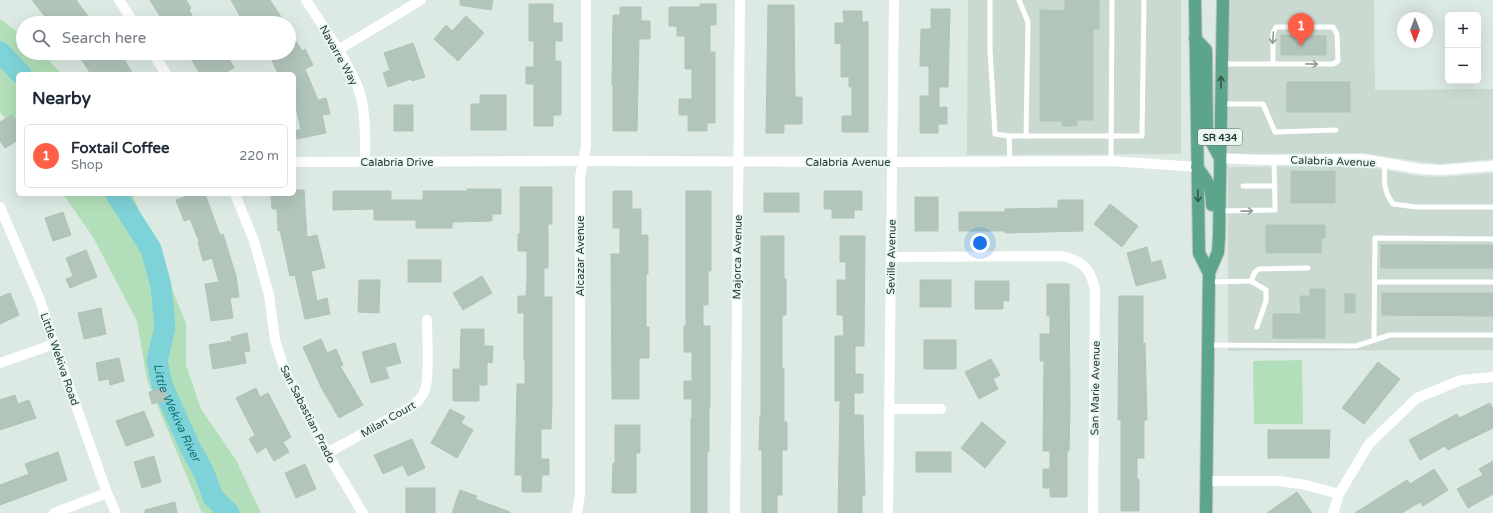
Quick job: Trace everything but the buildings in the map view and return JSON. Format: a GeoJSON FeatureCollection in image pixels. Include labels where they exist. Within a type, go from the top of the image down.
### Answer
{"type":"FeatureCollection","features":[{"type":"Feature","properties":{"kind":"main road","name":"SR 434"},"geometry":{"type":"LineString","coordinates":[[1195,0],[1199,252],[1209,278]]}},
{"type":"Feature","properties":{"kind":"main road","name":"SR 434"},"geometry":{"type":"LineString","coordinates":[[1206,513],[1209,278],[1218,252],[1219,237],[1221,3]]}},
{"type":"Feature","properties":{"kind":"main road"},"geometry":{"type":"LineString","coordinates":[[1195,38],[1206,50],[1207,134],[1220,158]]}},
{"type":"Feature","properties":{"kind":"main road"},"geometry":{"type":"LineString","coordinates":[[1197,167],[1207,180],[1212,191],[1212,220],[1219,237]]}},
{"type":"Feature","properties":{"kind":"street"},"geometry":{"type":"LineString","coordinates":[[119,0],[129,16]]}},
{"type":"Feature","properties":{"kind":"street","name":"Navarre Way"},"geometry":{"type":"LineString","coordinates":[[306,0],[338,50],[361,97],[364,118],[365,162]]}},
{"type":"Feature","properties":{"kind":"street"},"geometry":{"type":"LineString","coordinates":[[338,50],[421,0]]}},
{"type":"Feature","properties":{"kind":"street","name":"Alcazar Avenue"},"geometry":{"type":"LineString","coordinates":[[577,513],[580,494],[580,177],[586,146],[586,0]]}},
{"type":"Feature","properties":{"kind":"street","name":"Majorca Avenue"},"geometry":{"type":"LineString","coordinates":[[735,513],[740,0]]}},
{"type":"Feature","properties":{"kind":"street","name":"Seville Avenue"},"geometry":{"type":"LineString","coordinates":[[888,513],[888,409],[894,0]]}},
{"type":"Feature","properties":{"kind":"street"},"geometry":{"type":"LineString","coordinates":[[157,60],[165,72]]}},
{"type":"Feature","properties":{"kind":"street","name":"Calabria Avenue"},"geometry":{"type":"LineString","coordinates":[[1220,158],[1274,160],[1363,160],[1420,169],[1441,170],[1493,166]]}},
{"type":"Feature","properties":{"kind":"street","name":"Calabria Avenue"},"geometry":{"type":"LineString","coordinates":[[500,161],[1111,161],[1197,167]]}},
{"type":"Feature","properties":{"kind":"street","name":"Calabria Drive"},"geometry":{"type":"LineString","coordinates":[[296,162],[500,161]]}},
{"type":"Feature","properties":{"kind":"street","name":"San Sabastian Prado"},"geometry":{"type":"LineString","coordinates":[[236,196],[254,241],[270,295],[275,340],[285,371],[327,453],[364,513]]}},
{"type":"Feature","properties":{"kind":"street","name":"Little Wekiva Road"},"geometry":{"type":"LineString","coordinates":[[0,207],[40,300],[54,344],[107,493],[116,513]]}},
{"type":"Feature","properties":{"kind":"street","name":"San Marie Avenue"},"geometry":{"type":"LineString","coordinates":[[891,257],[1062,256],[1076,259],[1085,265],[1092,277],[1096,289],[1093,513]]}},
{"type":"Feature","properties":{"kind":"street","name":"Milan Court"},"geometry":{"type":"LineString","coordinates":[[327,453],[411,407],[419,400],[425,390],[427,378],[427,320]]}},
{"type":"Feature","properties":{"kind":"street"},"geometry":{"type":"LineString","coordinates":[[0,363],[54,344]]}},
{"type":"Feature","properties":{"kind":"street"},"geometry":{"type":"LineString","coordinates":[[1333,513],[1339,494],[1368,444],[1417,398],[1461,380],[1493,377]]}},
{"type":"Feature","properties":{"kind":"street"},"geometry":{"type":"LineString","coordinates":[[888,409],[941,409]]}},
{"type":"Feature","properties":{"kind":"street"},"geometry":{"type":"LineString","coordinates":[[1206,481],[1280,481],[1306,485],[1339,494]]}},
{"type":"Feature","properties":{"kind":"street"},"geometry":{"type":"LineString","coordinates":[[54,513],[107,493]]}},
{"type":"Feature","properties":{"kind":"lane"},"geometry":{"type":"LineString","coordinates":[[990,0],[990,50],[995,134],[1009,136],[1142,136],[1144,0]]}},
{"type":"Feature","properties":{"kind":"lane"},"geometry":{"type":"LineString","coordinates":[[1019,0],[1028,22],[1026,136]]}},
{"type":"Feature","properties":{"kind":"lane"},"geometry":{"type":"LineString","coordinates":[[1111,161],[1112,0]]}},
{"type":"Feature","properties":{"kind":"lane"},"geometry":{"type":"LineString","coordinates":[[1221,64],[1334,64],[1338,61],[1337,34],[1333,28],[1276,28],[1273,32],[1272,63]]}},
{"type":"Feature","properties":{"kind":"lane"},"geometry":{"type":"LineString","coordinates":[[1221,104],[1263,104],[1275,132],[1336,130]]}},
{"type":"Feature","properties":{"kind":"lane"},"geometry":{"type":"LineString","coordinates":[[1009,136],[1010,162]]}},
{"type":"Feature","properties":{"kind":"lane"},"geometry":{"type":"LineString","coordinates":[[1219,211],[1275,210],[1274,160]]}},
{"type":"Feature","properties":{"kind":"lane"},"geometry":{"type":"LineString","coordinates":[[1385,163],[1384,184],[1388,198],[1393,204],[1416,207],[1493,207]]}},
{"type":"Feature","properties":{"kind":"lane"},"geometry":{"type":"LineString","coordinates":[[1243,186],[1275,186]]}},
{"type":"Feature","properties":{"kind":"lane"},"geometry":{"type":"LineString","coordinates":[[1374,339],[1375,238],[1493,239]]}},
{"type":"Feature","properties":{"kind":"lane"},"geometry":{"type":"LineString","coordinates":[[1251,281],[1255,272],[1259,269],[1308,268]]}},
{"type":"Feature","properties":{"kind":"lane"},"geometry":{"type":"LineString","coordinates":[[1209,278],[1251,281],[1266,290],[1266,301],[1257,327]]}},
{"type":"Feature","properties":{"kind":"lane"},"geometry":{"type":"LineString","coordinates":[[1375,282],[1493,282]]}},
{"type":"Feature","properties":{"kind":"lane"},"geometry":{"type":"LineString","coordinates":[[1207,345],[1356,346],[1390,335],[1493,335]]}},
{"type":"Feature","properties":{"kind":"shaded area"},"geometry":{"type":"Polygon","coordinates":[[[968,0],[1181,0],[1181,154],[967,155],[968,0]]]}},
{"type":"Feature","properties":{"kind":"shaded area"},"geometry":{"type":"Polygon","coordinates":[[[1229,0],[1374,0],[1375,90],[1493,89],[1493,159],[1441,164],[1363,153],[1228,154],[1228,13],[1231,11],[1228,7],[1229,0]]]}},
{"type":"Feature","properties":{"kind":"shaded area"},"geometry":{"type":"Polygon","coordinates":[[[1363,166],[1419,176],[1441,177],[1493,173],[1493,350],[1228,351],[1228,167],[1363,166]]]}},
{"type":"Feature","properties":{"kind":"green space"},"geometry":{"type":"Polygon","coordinates":[[[0,19],[16,31],[16,60],[49,60],[60,72],[16,72],[16,131],[0,112],[0,19]]]}},
{"type":"Feature","properties":{"kind":"green space"},"geometry":{"type":"Polygon","coordinates":[[[64,196],[133,196],[186,323],[186,365],[201,409],[236,460],[261,513],[202,513],[147,380],[137,321],[93,237],[64,196]]]}},
{"type":"Feature","properties":{"kind":"green space"},"geometry":{"type":"Polygon","coordinates":[[[1302,360],[1303,424],[1254,424],[1253,361],[1302,360]]]}},
{"type":"Feature","properties":{"kind":"waterway","name":"Little Wekiva River"},"geometry":{"type":"LineString","coordinates":[[0,52],[19,72]]}},
{"type":"Feature","properties":{"kind":"waterway","name":"Little Wekiva River"},"geometry":{"type":"LineString","coordinates":[[117,196],[151,249],[161,286],[165,327],[157,361],[162,385],[190,447],[204,473],[213,497],[229,513]]}},
{"type":"Feature","properties":{"kind":"place","name":"Foxtail Coffee"},"geometry":{"type":"Point","coordinates":[1301,46]}}]}
